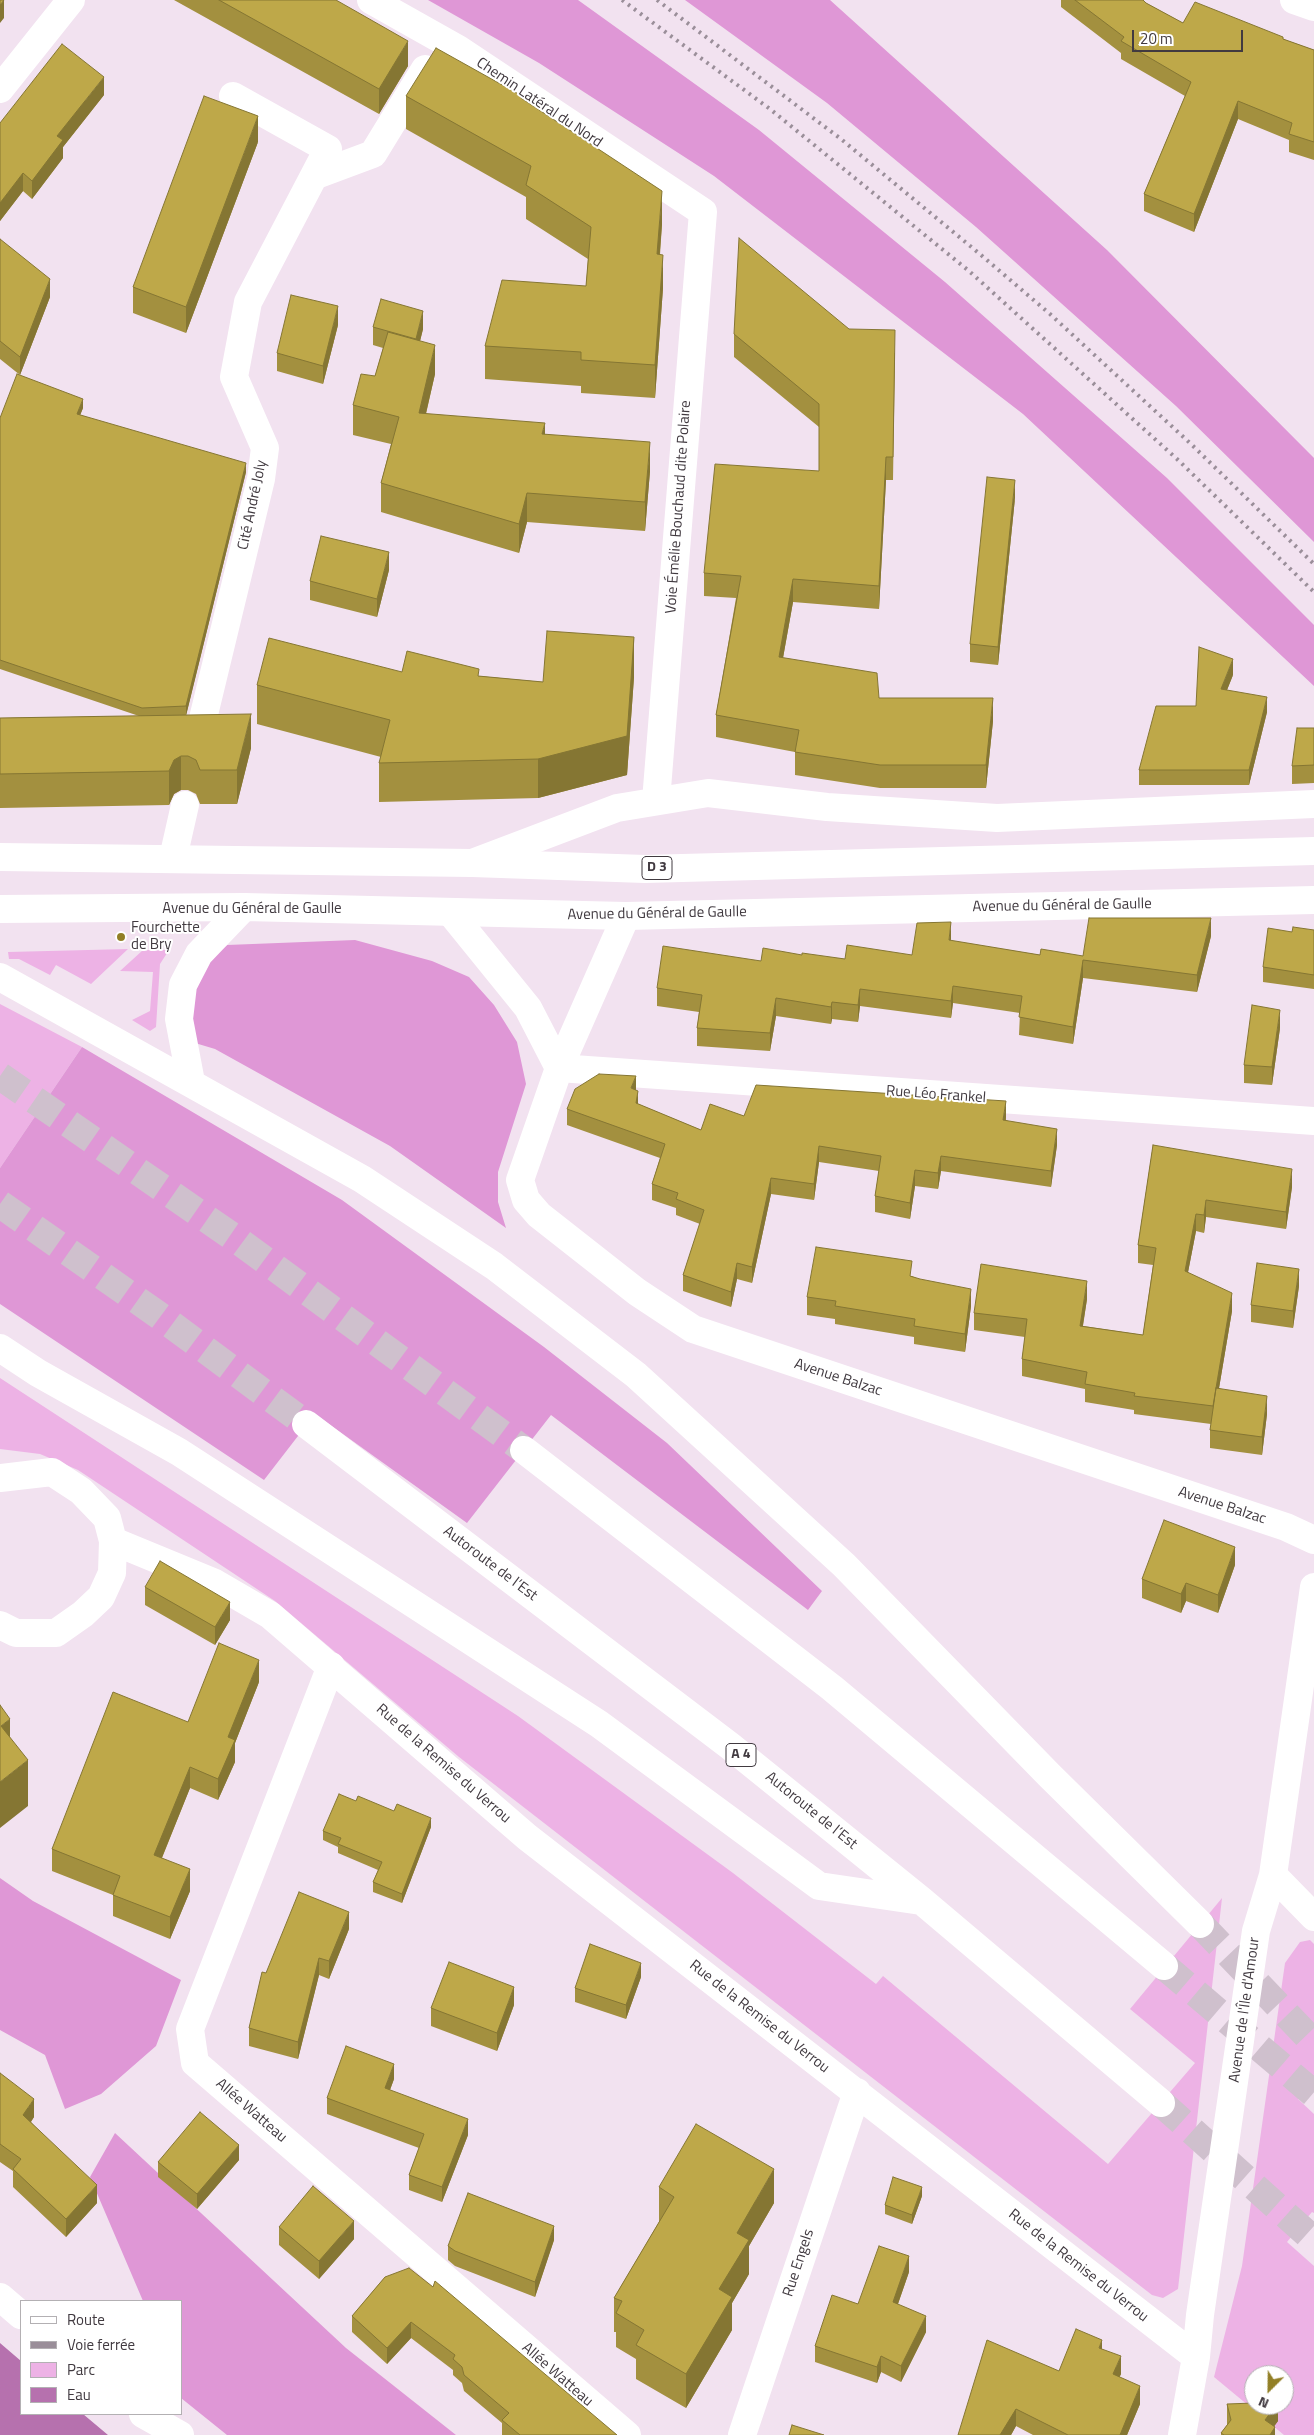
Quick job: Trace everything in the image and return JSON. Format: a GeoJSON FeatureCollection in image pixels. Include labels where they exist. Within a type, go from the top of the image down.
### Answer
{"type":"FeatureCollection","features":[{"type":"Feature","properties":{"kind":"main road"},"geometry":{"type":"LineString","coordinates":[[0,89],[71,0]]}},
{"type":"Feature","properties":{"kind":"main road","name":"Chemin Latéral du Nord"},"geometry":{"type":"LineString","coordinates":[[371,0],[443,40],[703,212]]}},
{"type":"Feature","properties":{"kind":"main road"},"geometry":{"type":"LineString","coordinates":[[1294,0],[1314,7]]}},
{"type":"Feature","properties":{"kind":"main road"},"geometry":{"type":"LineString","coordinates":[[314,176],[374,154],[443,40]]}},
{"type":"Feature","properties":{"kind":"main road","name":"Cité André Joly"},"geometry":{"type":"LineString","coordinates":[[150,733],[200,731],[262,479],[265,448],[234,377],[248,302],[328,149],[233,96]]}},
{"type":"Feature","properties":{"kind":"main road","name":"Voie Émélie Bouchaud dite Polaire"},"geometry":{"type":"LineString","coordinates":[[656,801],[703,212]]}},
{"type":"Feature","properties":{"kind":"main road"},"geometry":{"type":"LineString","coordinates":[[472,863],[617,808],[708,793],[827,807],[997,818],[1314,804]]}},
{"type":"Feature","properties":{"kind":"main road"},"geometry":{"type":"LineString","coordinates":[[173,858],[184,805]]}},
{"type":"Feature","properties":{"kind":"main road","name":"D 3"},"geometry":{"type":"LineString","coordinates":[[0,857],[472,863],[645,869],[1314,851]]}},
{"type":"Feature","properties":{"kind":"main road","name":"Avenue du Général de Gaulle"},"geometry":{"type":"LineString","coordinates":[[0,909],[244,907],[626,916],[1314,900]]}},
{"type":"Feature","properties":{"kind":"main road"},"geometry":{"type":"LineString","coordinates":[[191,1082],[178,1019],[183,984],[199,954],[244,907]]}},
{"type":"Feature","properties":{"kind":"main road"},"geometry":{"type":"LineString","coordinates":[[451,913],[528,1008],[558,1068]]}},
{"type":"Feature","properties":{"kind":"main road","name":"Avenue Balzac"},"geometry":{"type":"LineString","coordinates":[[626,916],[558,1068],[520,1180],[526,1200],[539,1214],[637,1292],[693,1329],[1286,1527],[1314,1540]]}},
{"type":"Feature","properties":{"kind":"main road"},"geometry":{"type":"LineString","coordinates":[[0,977],[362,1179],[494,1266],[636,1375],[844,1565],[1048,1775],[1200,1924]]}},
{"type":"Feature","properties":{"kind":"main road","name":"Rue Léo Frankel"},"geometry":{"type":"LineString","coordinates":[[558,1068],[1314,1121]]}},
{"type":"Feature","properties":{"kind":"main road"},"geometry":{"type":"LineString","coordinates":[[0,1348],[38,1373],[179,1452],[599,1724],[819,1886],[922,1901]]}},
{"type":"Feature","properties":{"kind":"main road","name":"Autoroute de l’Est"},"geometry":{"type":"LineString","coordinates":[[306,1424],[730,1746],[922,1901],[1161,2103]]}},
{"type":"Feature","properties":{"kind":"main road"},"geometry":{"type":"LineString","coordinates":[[524,1450],[832,1688],[1164,1966]]}},
{"type":"Feature","properties":{"kind":"main road"},"geometry":{"type":"LineString","coordinates":[[0,1478],[52,1472],[82,1491],[107,1518],[113,1541],[112,1573],[101,1597],[83,1614],[56,1633],[16,1634],[0,1625]]}},
{"type":"Feature","properties":{"kind":"main road","name":"Rue de la Remise du Verrou"},"geometry":{"type":"LineString","coordinates":[[113,1541],[215,1583],[270,1615],[527,1837],[1196,2357]]}},
{"type":"Feature","properties":{"kind":"main road","name":"Avenue de l'Île d'Amour"},"geometry":{"type":"LineString","coordinates":[[1182,2435],[1196,2357],[1256,1932],[1273,1875],[1314,1587]]}},
{"type":"Feature","properties":{"kind":"main road","name":"Allée Watteau"},"geometry":{"type":"LineString","coordinates":[[331,1666],[190,2029],[195,2063],[627,2435]]}},
{"type":"Feature","properties":{"kind":"main road"},"geometry":{"type":"LineString","coordinates":[[1273,1875],[1314,1917]]}},
{"type":"Feature","properties":{"kind":"main road","name":"Rue Engels"},"geometry":{"type":"LineString","coordinates":[[742,2435],[857,2092]]}},
{"type":"Feature","properties":{"kind":"main road"},"geometry":{"type":"LineString","coordinates":[[0,2296],[20,2314]]}},
{"type":"Feature","properties":{"kind":"main road"},"geometry":{"type":"LineString","coordinates":[[145,2415],[180,2435]]}},
{"type":"Feature","properties":{"kind":"green space"},"geometry":{"type":"Polygon","coordinates":[[[128,949],[91,984],[56,965],[50,975],[19,959],[9,959],[8,952],[128,949]]]}},
{"type":"Feature","properties":{"kind":"green space"},"geometry":{"type":"Polygon","coordinates":[[[143,950],[169,950],[160,964],[156,1027],[150,1031],[132,1020],[150,1011],[153,972],[120,971],[143,950]]]}},
{"type":"Feature","properties":{"kind":"green space"},"geometry":{"type":"Polygon","coordinates":[[[0,1004],[82,1047],[0,1168],[0,1004]]]}},
{"type":"Feature","properties":{"kind":"green space"},"geometry":{"type":"Polygon","coordinates":[[[0,1378],[518,1716],[733,1873],[876,1984],[883,1976],[1108,2164],[1195,2063],[1130,2009],[1222,1898],[1178,2289],[1163,2298],[1152,2295],[459,1757],[275,1601],[78,1470],[40,1454],[0,1449],[0,1378]]]}},
{"type":"Feature","properties":{"kind":"green space"},"geometry":{"type":"Polygon","coordinates":[[[1310,1940],[1314,1944],[1314,2080],[1298,2099],[1314,2114],[1314,2213],[1312,2212],[1287,2242],[1314,2266],[1314,2435],[1284,2435],[1260,2415],[1294,2415],[1294,2365],[1244,2365],[1244,2402],[1214,2377],[1242,2266],[1285,1963],[1300,1942],[1310,1940]]]}},
{"type":"Feature","properties":{"kind":"shaded area"},"geometry":{"type":"Polygon","coordinates":[[[428,0],[578,0],[759,130],[945,282],[1167,478],[1314,625],[1314,686],[1023,414],[714,176],[539,63],[428,0]]]}},
{"type":"Feature","properties":{"kind":"shaded area"},"geometry":{"type":"Polygon","coordinates":[[[685,0],[830,0],[1107,250],[1314,458],[1314,542],[1176,406],[976,227],[827,103],[685,0]]]}},
{"type":"Feature","properties":{"kind":"shaded area"},"geometry":{"type":"Polygon","coordinates":[[[355,940],[432,961],[469,977],[494,1005],[517,1042],[526,1084],[498,1172],[498,1202],[506,1228],[390,1146],[215,1049],[195,1043],[190,1019],[191,993],[205,963],[227,945],[355,940]]]}},
{"type":"Feature","properties":{"kind":"shaded area"},"geometry":{"type":"Polygon","coordinates":[[[82,1047],[342,1200],[544,1347],[667,1443],[822,1591],[808,1610],[551,1415],[467,1523],[315,1414],[264,1480],[0,1304],[0,1168],[82,1047]]]}},
{"type":"Feature","properties":{"kind":"shaded area"},"geometry":{"type":"Polygon","coordinates":[[[0,1878],[33,1901],[181,1980],[156,2046],[101,2094],[65,2109],[45,2055],[0,2030],[0,1878]]]}},
{"type":"Feature","properties":{"kind":"shaded area"},"geometry":{"type":"Polygon","coordinates":[[[115,2133],[346,2348],[456,2435],[227,2435],[182,2399],[182,2300],[143,2300],[90,2177],[115,2133]]]}},
{"type":"Feature","properties":{"kind":"water"},"geometry":{"type":"Polygon","coordinates":[[[0,2343],[20,2360],[20,2415],[84,2415],[108,2435],[0,2435],[0,2343]]]}},
{"type":"Feature","properties":{"kind":"building"},"geometry":{"type":"Polygon","coordinates":[[[219,0],[336,0],[408,41],[379,89],[219,0]]]}},
{"type":"Feature","properties":{"kind":"building"},"geometry":{"type":"Polygon","coordinates":[[[1075,0],[1143,0],[1183,23],[1195,2],[1314,50],[1314,142],[1289,134],[1292,123],[1238,101],[1194,214],[1144,194],[1191,82],[1121,41],[1124,37],[1075,0]]]}},
{"type":"Feature","properties":{"kind":"building"},"geometry":{"type":"Polygon","coordinates":[[[62,44],[104,77],[57,136],[63,140],[32,181],[23,173],[0,203],[0,123],[62,44]]]}},
{"type":"Feature","properties":{"kind":"building"},"geometry":{"type":"Polygon","coordinates":[[[436,48],[522,96],[521,98],[662,191],[657,254],[663,255],[655,365],[581,360],[581,352],[485,346],[502,280],[586,286],[591,227],[526,185],[531,166],[406,96],[436,48]]]}},
{"type":"Feature","properties":{"kind":"building"},"geometry":{"type":"Polygon","coordinates":[[[204,96],[258,116],[186,307],[133,287],[204,96]]]}},
{"type":"Feature","properties":{"kind":"building"},"geometry":{"type":"Polygon","coordinates":[[[739,238],[849,329],[895,330],[893,457],[886,457],[879,586],[793,579],[779,657],[877,673],[879,698],[993,698],[986,765],[880,765],[795,752],[799,730],[716,715],[741,576],[704,573],[715,464],[819,471],[819,404],[734,334],[739,238]]]}},
{"type":"Feature","properties":{"kind":"building"},"geometry":{"type":"Polygon","coordinates":[[[0,239],[50,279],[20,357],[0,341],[0,239]]]}},
{"type":"Feature","properties":{"kind":"building"},"geometry":{"type":"Polygon","coordinates":[[[291,295],[338,306],[323,366],[277,353],[291,295]]]}},
{"type":"Feature","properties":{"kind":"building"},"geometry":{"type":"Polygon","coordinates":[[[381,299],[423,311],[416,339],[373,327],[381,299]]]}},
{"type":"Feature","properties":{"kind":"building"},"geometry":{"type":"Polygon","coordinates":[[[388,332],[435,345],[419,413],[545,423],[542,434],[650,442],[645,502],[527,493],[519,524],[381,483],[399,417],[353,405],[361,374],[375,376],[388,332]]]}},
{"type":"Feature","properties":{"kind":"building"},"geometry":{"type":"Polygon","coordinates":[[[17,374],[83,399],[77,414],[246,463],[186,706],[142,708],[0,660],[0,418],[17,374]]]}},
{"type":"Feature","properties":{"kind":"building"},"geometry":{"type":"Polygon","coordinates":[[[987,477],[1015,480],[998,647],[970,644],[987,477]]]}},
{"type":"Feature","properties":{"kind":"building"},"geometry":{"type":"Polygon","coordinates":[[[321,536],[389,552],[377,599],[310,581],[321,536]]]}},
{"type":"Feature","properties":{"kind":"building"},"geometry":{"type":"Polygon","coordinates":[[[547,631],[634,637],[627,736],[538,759],[379,763],[390,720],[257,685],[269,638],[402,672],[407,651],[479,669],[478,676],[543,682],[547,631]]]}},
{"type":"Feature","properties":{"kind":"building"},"geometry":{"type":"Polygon","coordinates":[[[1199,647],[1233,659],[1221,689],[1267,697],[1249,770],[1139,770],[1156,706],[1196,706],[1199,647]]]}},
{"type":"Feature","properties":{"kind":"building"},"geometry":{"type":"Polygon","coordinates":[[[251,714],[237,770],[200,770],[196,760],[188,756],[181,756],[174,760],[169,771],[0,774],[0,718],[251,714]]]}},
{"type":"Feature","properties":{"kind":"building"},"geometry":{"type":"Polygon","coordinates":[[[1297,728],[1314,728],[1314,765],[1292,766],[1297,728]]]}},
{"type":"Feature","properties":{"kind":"building"},"geometry":{"type":"Polygon","coordinates":[[[1089,918],[1211,918],[1197,975],[1083,960],[1073,1027],[1019,1017],[1022,996],[953,986],[951,1001],[860,989],[858,1005],[832,1002],[831,1007],[776,998],[770,1033],[697,1028],[702,995],[657,988],[663,946],[761,961],[763,948],[802,955],[802,953],[845,959],[847,945],[912,955],[917,923],[951,922],[949,940],[1040,955],[1041,949],[1083,956],[1089,918]]]}},
{"type":"Feature","properties":{"kind":"building"},"geometry":{"type":"Polygon","coordinates":[[[1293,927],[1314,930],[1314,975],[1263,967],[1268,928],[1292,932],[1293,927]]]}},
{"type":"Feature","properties":{"kind":"building"},"geometry":{"type":"Polygon","coordinates":[[[1252,1005],[1280,1010],[1272,1067],[1244,1065],[1252,1005]]]}},
{"type":"Feature","properties":{"kind":"building"},"geometry":{"type":"Polygon","coordinates":[[[599,1074],[636,1076],[631,1088],[638,1091],[636,1103],[701,1130],[710,1104],[744,1116],[756,1085],[1006,1101],[1003,1120],[1057,1129],[1051,1171],[941,1156],[938,1173],[915,1170],[910,1203],[875,1196],[881,1156],[819,1146],[814,1184],[771,1178],[752,1267],[737,1263],[731,1292],[683,1275],[704,1210],[676,1199],[678,1193],[652,1184],[665,1144],[567,1109],[575,1089],[599,1074]]]}},
{"type":"Feature","properties":{"kind":"building"},"geometry":{"type":"Polygon","coordinates":[[[1153,1145],[1292,1169],[1286,1212],[1206,1200],[1204,1215],[1196,1214],[1185,1271],[1232,1293],[1213,1406],[1134,1396],[1135,1393],[1085,1384],[1087,1372],[1022,1359],[1027,1319],[974,1313],[981,1264],[1087,1281],[1080,1326],[1143,1335],[1156,1248],[1138,1245],[1153,1145]]]}},
{"type":"Feature","properties":{"kind":"building"},"geometry":{"type":"Polygon","coordinates":[[[816,1247],[912,1261],[910,1276],[971,1289],[965,1334],[914,1326],[915,1319],[835,1306],[836,1301],[807,1297],[816,1247]]]}},
{"type":"Feature","properties":{"kind":"building"},"geometry":{"type":"Polygon","coordinates":[[[1257,1263],[1299,1269],[1293,1311],[1251,1305],[1257,1263]]]}},
{"type":"Feature","properties":{"kind":"building"},"geometry":{"type":"Polygon","coordinates":[[[1216,1388],[1267,1396],[1262,1437],[1210,1430],[1216,1388]]]}},
{"type":"Feature","properties":{"kind":"building"},"geometry":{"type":"Polygon","coordinates":[[[1164,1520],[1235,1547],[1218,1595],[1186,1583],[1181,1594],[1142,1579],[1164,1520]]]}},
{"type":"Feature","properties":{"kind":"building"},"geometry":{"type":"Polygon","coordinates":[[[160,1561],[230,1602],[215,1627],[145,1587],[160,1561]]]}},
{"type":"Feature","properties":{"kind":"building"},"geometry":{"type":"Polygon","coordinates":[[[219,1643],[259,1660],[228,1737],[235,1740],[218,1779],[190,1767],[154,1855],[190,1869],[170,1917],[113,1895],[120,1876],[52,1849],[113,1692],[188,1722],[219,1643]]]}},
{"type":"Feature","properties":{"kind":"building"},"geometry":{"type":"Polygon","coordinates":[[[0,1705],[10,1719],[1,1726],[28,1760],[0,1782],[0,1705]]]}},
{"type":"Feature","properties":{"kind":"building"},"geometry":{"type":"Polygon","coordinates":[[[339,1794],[356,1801],[358,1796],[394,1811],[397,1804],[431,1818],[402,1894],[373,1882],[382,1862],[338,1844],[341,1838],[323,1831],[339,1794]]]}},
{"type":"Feature","properties":{"kind":"building"},"geometry":{"type":"Polygon","coordinates":[[[299,1892],[349,1912],[329,1961],[319,1958],[298,2042],[249,2028],[262,1972],[266,1973],[299,1892]]]}},
{"type":"Feature","properties":{"kind":"building"},"geometry":{"type":"Polygon","coordinates":[[[590,1944],[641,1963],[626,2005],[575,1988],[590,1944]]]}},
{"type":"Feature","properties":{"kind":"building"},"geometry":{"type":"Polygon","coordinates":[[[449,1962],[514,1987],[497,2033],[431,2008],[449,1962]]]}},
{"type":"Feature","properties":{"kind":"building"},"geometry":{"type":"Polygon","coordinates":[[[346,2046],[394,2064],[385,2088],[468,2119],[442,2187],[409,2175],[424,2134],[327,2098],[346,2046]]]}},
{"type":"Feature","properties":{"kind":"building"},"geometry":{"type":"Polygon","coordinates":[[[0,2073],[34,2099],[23,2115],[97,2185],[66,2219],[13,2169],[21,2159],[0,2144],[0,2073]]]}},
{"type":"Feature","properties":{"kind":"building"},"geometry":{"type":"Polygon","coordinates":[[[200,2112],[239,2145],[197,2194],[158,2162],[200,2112]]]}},
{"type":"Feature","properties":{"kind":"building"},"geometry":{"type":"Polygon","coordinates":[[[696,2124],[774,2169],[737,2233],[749,2240],[719,2289],[732,2297],[686,2374],[636,2345],[644,2330],[616,2313],[622,2301],[614,2298],[674,2197],[659,2187],[696,2124]]]}},
{"type":"Feature","properties":{"kind":"building"},"geometry":{"type":"Polygon","coordinates":[[[893,2177],[922,2187],[912,2215],[885,2205],[893,2177]]]}},
{"type":"Feature","properties":{"kind":"building"},"geometry":{"type":"Polygon","coordinates":[[[313,2186],[354,2221],[319,2261],[279,2227],[313,2186]]]}},
{"type":"Feature","properties":{"kind":"building"},"geometry":{"type":"Polygon","coordinates":[[[468,2193],[554,2226],[535,2282],[455,2251],[448,2246],[468,2193]]]}},
{"type":"Feature","properties":{"kind":"building"},"geometry":{"type":"Polygon","coordinates":[[[879,2246],[909,2256],[893,2302],[926,2316],[901,2366],[881,2356],[877,2367],[815,2346],[832,2295],[858,2304],[879,2246]]]}},
{"type":"Feature","properties":{"kind":"building"},"geometry":{"type":"Polygon","coordinates":[[[409,2268],[433,2287],[435,2281],[617,2435],[520,2435],[502,2420],[509,2413],[464,2375],[462,2367],[453,2359],[455,2355],[411,2322],[387,2348],[352,2316],[385,2277],[409,2268]]]}},
{"type":"Feature","properties":{"kind":"building"},"geometry":{"type":"Polygon","coordinates":[[[1076,2329],[1102,2340],[1099,2348],[1121,2356],[1113,2374],[1140,2386],[1120,2435],[1068,2435],[1016,2409],[1000,2435],[958,2435],[987,2340],[1059,2371],[1076,2329]]]}},
{"type":"Feature","properties":{"kind":"building"},"geometry":{"type":"Polygon","coordinates":[[[1244,2403],[1244,2415],[1269,2415],[1265,2420],[1275,2427],[1270,2435],[1224,2435],[1221,2433],[1231,2420],[1227,2404],[1244,2403]]]}},
{"type":"Feature","properties":{"kind":"building"},"geometry":{"type":"Polygon","coordinates":[[[792,2425],[824,2435],[789,2435],[792,2425]]]}},
{"type":"Feature","properties":{"kind":"tunnel"},"geometry":{"type":"LineString","coordinates":[[0,1076],[236,1239],[524,1450]]}},
{"type":"Feature","properties":{"kind":"tunnel"},"geometry":{"type":"LineString","coordinates":[[0,1204],[157,1314],[306,1424]]}},
{"type":"Feature","properties":{"kind":"tunnel"},"geometry":{"type":"LineString","coordinates":[[1200,1924],[1314,2043]]}},
{"type":"Feature","properties":{"kind":"tunnel"},"geometry":{"type":"LineString","coordinates":[[1164,1966],[1314,2094]]}},
{"type":"Feature","properties":{"kind":"tunnel"},"geometry":{"type":"LineString","coordinates":[[1161,2103],[1314,2240]]}},
{"type":"Feature","properties":{"kind":"railway"},"geometry":{"type":"LineString","coordinates":[[622,0],[770,109],[969,271],[1177,459],[1314,592]]}},
{"type":"Feature","properties":{"kind":"railway"},"geometry":{"type":"LineString","coordinates":[[657,0],[841,139],[1050,314],[1191,444],[1314,564]]}},
{"type":"Feature","properties":{"kind":"place","name":"Fourchette de Bry"},"geometry":{"type":"Point","coordinates":[121,937]}}]}
